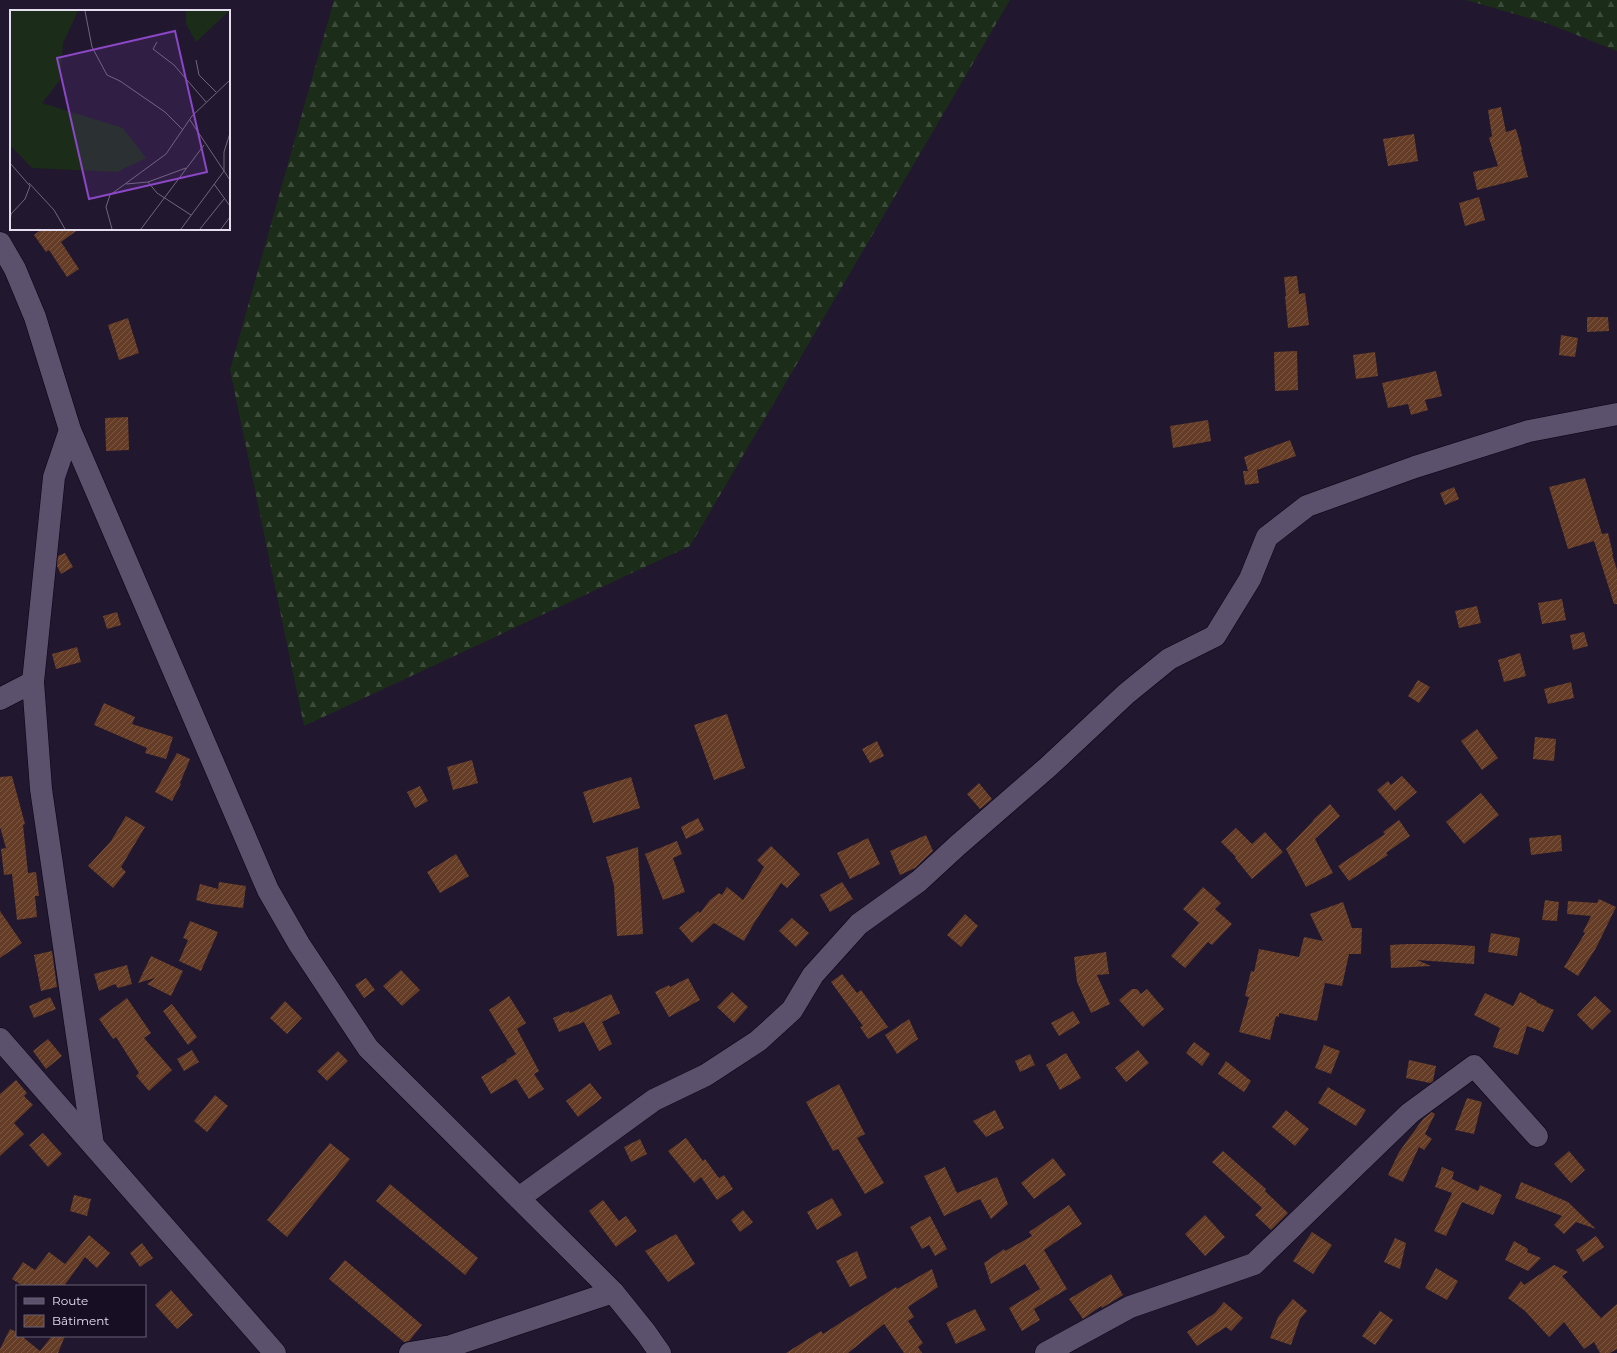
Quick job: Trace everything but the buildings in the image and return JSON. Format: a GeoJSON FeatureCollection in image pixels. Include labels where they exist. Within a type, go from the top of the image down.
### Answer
{"type":"FeatureCollection","features":[{"type":"Feature","properties":{"kind":"street"},"geometry":{"type":"LineString","coordinates":[[0,243],[15,269],[35,317],[70,430],[268,890],[299,944],[368,1048],[613,1292],[660,1353]]}},
{"type":"Feature","properties":{"kind":"street"},"geometry":{"type":"LineString","coordinates":[[519,1198],[654,1100],[706,1075],[758,1041],[792,1010],[813,975],[859,924],[919,881],[1048,767],[1126,694],[1169,659],[1215,636],[1250,579],[1267,537],[1307,506],[1415,467],[1529,431],[1617,414]]}},
{"type":"Feature","properties":{"kind":"street"},"geometry":{"type":"LineString","coordinates":[[70,430],[54,477],[33,682],[41,789],[93,1145]]}},
{"type":"Feature","properties":{"kind":"street"},"geometry":{"type":"LineString","coordinates":[[0,700],[33,682]]}},
{"type":"Feature","properties":{"kind":"street"},"geometry":{"type":"LineString","coordinates":[[0,1039],[275,1353]]}},
{"type":"Feature","properties":{"kind":"street"},"geometry":{"type":"LineString","coordinates":[[1046,1353],[1130,1307],[1254,1264],[1410,1113],[1474,1066],[1537,1136]]}},
{"type":"Feature","properties":{"kind":"street"},"geometry":{"type":"LineString","coordinates":[[410,1353],[452,1346],[613,1292]]}},
{"type":"Feature","properties":{"kind":"green space"},"geometry":{"type":"Polygon","coordinates":[[[334,0],[1010,0],[690,546],[304,726],[230,370],[334,0]]]}},
{"type":"Feature","properties":{"kind":"green space"},"geometry":{"type":"Polygon","coordinates":[[[1466,0],[1617,0],[1617,51],[1549,24],[1466,0]]]}}]}
